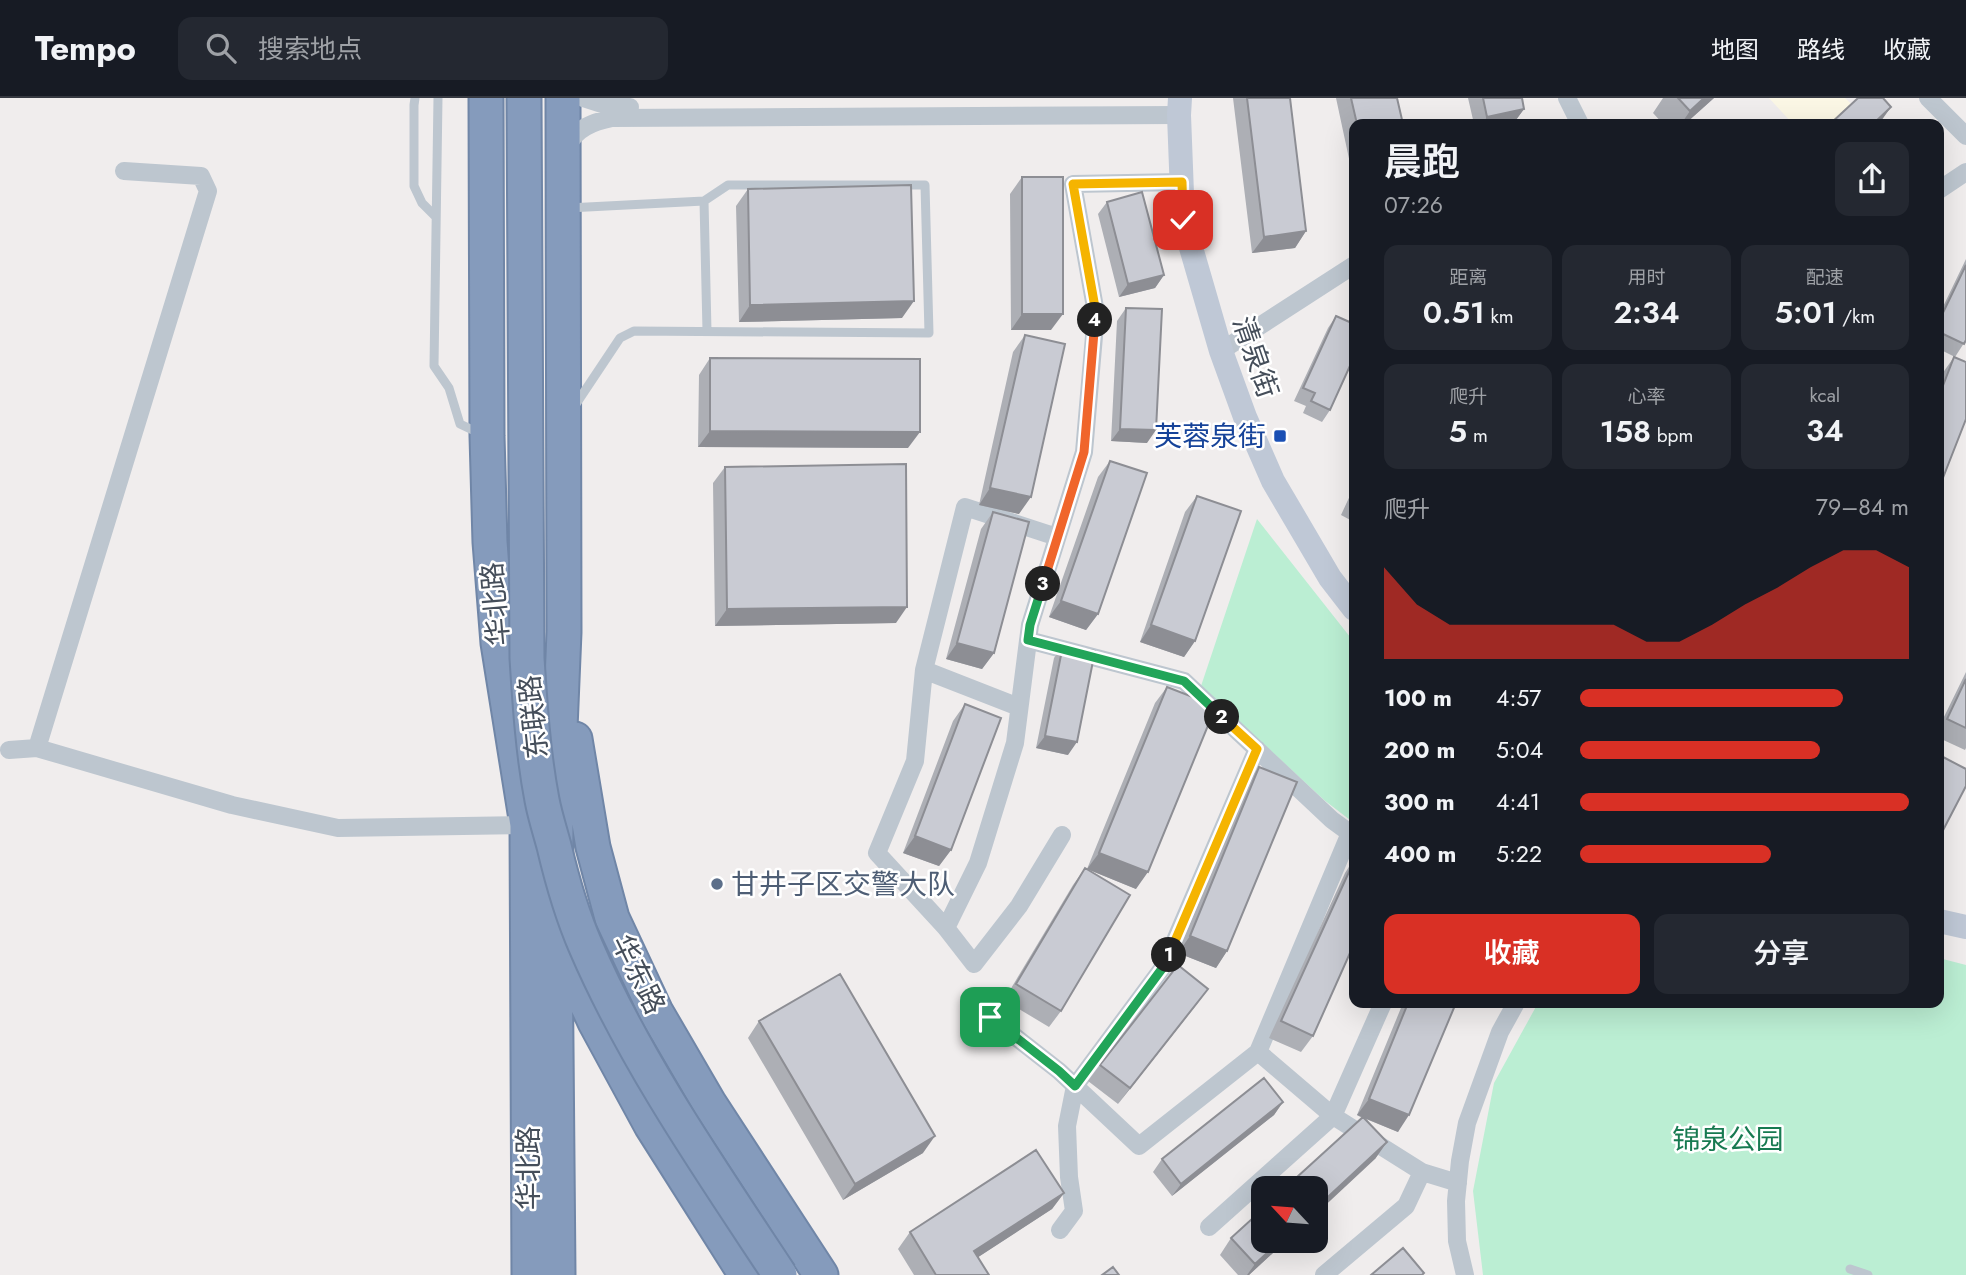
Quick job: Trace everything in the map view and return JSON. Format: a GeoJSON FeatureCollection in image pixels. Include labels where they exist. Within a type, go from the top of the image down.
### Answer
{"type":"FeatureCollection","features":[{"type":"Feature","properties":{"kind":"highway","name":"华北路"},"geometry":{"type":"LineString","coordinates":[[486,98],[490,542],[498,643],[527,825],[529,1275]]}},
{"type":"Feature","properties":{"kind":"highway","name":"东联路"},"geometry":{"type":"LineString","coordinates":[[524,98],[527,658],[542,801],[561,877],[585,946],[609,996],[639,1053],[780,1275]]}},
{"type":"Feature","properties":{"kind":"highway","name":"华北路"},"geometry":{"type":"LineString","coordinates":[[558,1275],[555,934],[556,825],[564,632],[563,98]]}},
{"type":"Feature","properties":{"kind":"highway","name":"华东路"},"geometry":{"type":"LineString","coordinates":[[564,632],[579,774],[593,847],[612,918],[656,1012],[709,1103],[821,1275]]}},
{"type":"Feature","properties":{"kind":"highway"},"geometry":{"type":"LineString","coordinates":[[555,934],[595,1023],[650,1125],[746,1275]]}},
{"type":"Feature","properties":{"kind":"street"},"geometry":{"type":"LineString","coordinates":[[583,98],[611,107],[1179,105]]}},
{"type":"Feature","properties":{"kind":"street"},"geometry":{"type":"LineString","coordinates":[[1567,98],[1576,119]]}},
{"type":"Feature","properties":{"kind":"street"},"geometry":{"type":"LineString","coordinates":[[1928,98],[1966,136]]}},
{"type":"Feature","properties":{"kind":"street"},"geometry":{"type":"LineString","coordinates":[[563,157],[571,139],[582,128],[596,121],[612,118],[1179,105]]}},
{"type":"Feature","properties":{"kind":"street","name":"清泉街"},"geometry":{"type":"LineString","coordinates":[[1179,105],[1183,220],[1221,351],[1245,417],[1273,481],[1330,578],[1349,603]]}},
{"type":"Feature","properties":{"kind":"street"},"geometry":{"type":"LineString","coordinates":[[37,748],[208,191],[201,176],[124,171]]}},
{"type":"Feature","properties":{"kind":"street"},"geometry":{"type":"LineString","coordinates":[[1944,187],[1966,172]]}},
{"type":"Feature","properties":{"kind":"street"},"geometry":{"type":"LineString","coordinates":[[946,928],[978,863],[1014,743],[1030,625],[1084,452],[1096,313],[1073,184],[1182,182]]}},
{"type":"Feature","properties":{"kind":"street"},"geometry":{"type":"LineString","coordinates":[[1221,351],[1349,268]]}},
{"type":"Feature","properties":{"kind":"street"},"geometry":{"type":"LineString","coordinates":[[1057,537],[965,507],[924,670],[915,761],[877,853],[946,928],[974,964],[1019,906],[1062,835]]}},
{"type":"Feature","properties":{"kind":"street"},"geometry":{"type":"LineString","coordinates":[[1028,640],[1184,681],[1332,820],[1349,833]]}},
{"type":"Feature","properties":{"kind":"street"},"geometry":{"type":"LineString","coordinates":[[924,670],[1019,707]]}},
{"type":"Feature","properties":{"kind":"street"},"geometry":{"type":"LineString","coordinates":[[9,750],[37,748],[232,805],[338,828],[527,825]]}},
{"type":"Feature","properties":{"kind":"street"},"geometry":{"type":"LineString","coordinates":[[1060,1230],[1074,1211],[1069,1177],[1067,1126],[1075,1086],[1164,966],[1257,749]]}},
{"type":"Feature","properties":{"kind":"street"},"geometry":{"type":"LineString","coordinates":[[990,1017],[1059,1071],[1139,1146],[1258,1052],[1349,842]]}},
{"type":"Feature","properties":{"kind":"street"},"geometry":{"type":"LineString","coordinates":[[1944,922],[1966,927]]}},
{"type":"Feature","properties":{"kind":"street"},"geometry":{"type":"LineString","coordinates":[[1209,1227],[1333,1116],[1380,1008]]}},
{"type":"Feature","properties":{"kind":"street"},"geometry":{"type":"LineString","coordinates":[[1465,1275],[1457,1241],[1460,1161],[1467,1124],[1500,1032],[1513,1008]]}},
{"type":"Feature","properties":{"kind":"street"},"geometry":{"type":"LineString","coordinates":[[1258,1052],[1333,1116],[1422,1172],[1458,1183]]}},
{"type":"Feature","properties":{"kind":"street"},"geometry":{"type":"LineString","coordinates":[[1324,1275],[1405,1206],[1422,1172]]}},
{"type":"Feature","properties":{"kind":"lane"},"geometry":{"type":"LineString","coordinates":[[415,98],[414,186],[422,203],[436,217]]}},
{"type":"Feature","properties":{"kind":"lane"},"geometry":{"type":"LineString","coordinates":[[438,98],[434,366],[449,388],[460,424],[487,436]]}},
{"type":"Feature","properties":{"kind":"lane"},"geometry":{"type":"LineString","coordinates":[[563,208],[704,201],[728,186],[925,185],[929,333],[634,331],[620,338],[563,423]]}},
{"type":"Feature","properties":{"kind":"lane"},"geometry":{"type":"LineString","coordinates":[[704,201],[707,331]]}},
{"type":"Feature","properties":{"kind":"lane"},"geometry":{"type":"LineString","coordinates":[[1850,1269],[1868,1275]]}},
{"type":"Feature","properties":{"kind":"shaded area"},"geometry":{"type":"Polygon","coordinates":[[[1769,98],[1845,98],[1867,119],[1788,119],[1769,98]]]}},
{"type":"Feature","properties":{"kind":"green space"},"geometry":{"type":"Polygon","coordinates":[[[1257,519],[1349,636],[1349,819],[1324,800],[1201,686],[1257,519]]]}},
{"type":"Feature","properties":{"kind":"green space","name":"锦泉公园"},"geometry":{"type":"Polygon","coordinates":[[[1944,959],[1966,965],[1966,1275],[1483,1275],[1473,1191],[1494,1083],[1535,1008],[1944,1008],[1944,959]]]}},
{"type":"Feature","properties":{"kind":"building"},"geometry":{"type":"Polygon","coordinates":[[[1247,98],[1290,98],[1306,231],[1264,237],[1247,98]]]}},
{"type":"Feature","properties":{"kind":"building"},"geometry":{"type":"Polygon","coordinates":[[[1351,98],[1397,98],[1402,119],[1356,119],[1351,98]]]}},
{"type":"Feature","properties":{"kind":"building"},"geometry":{"type":"Polygon","coordinates":[[[1483,98],[1522,98],[1524,109],[1487,117],[1483,98]]]}},
{"type":"Feature","properties":{"kind":"building"},"geometry":{"type":"Polygon","coordinates":[[[1678,98],[1704,98],[1690,111],[1678,98]]]}},
{"type":"Feature","properties":{"kind":"building"},"geometry":{"type":"Polygon","coordinates":[[[1858,98],[1883,98],[1891,107],[1878,119],[1835,119],[1858,98]]]}},
{"type":"Feature","properties":{"kind":"building"},"geometry":{"type":"Polygon","coordinates":[[[1022,177],[1063,177],[1063,314],[1022,314],[1022,177]]]}},
{"type":"Feature","properties":{"kind":"building"},"geometry":{"type":"Polygon","coordinates":[[[911,185],[914,301],[750,305],[748,189],[911,185]]]}},
{"type":"Feature","properties":{"kind":"building"},"geometry":{"type":"Polygon","coordinates":[[[1142,192],[1164,275],[1128,284],[1107,202],[1142,192]]]}},
{"type":"Feature","properties":{"kind":"building"},"geometry":{"type":"Polygon","coordinates":[[[1966,265],[1964,344],[1944,334],[1944,311],[1966,265]]]}},
{"type":"Feature","properties":{"kind":"building"},"geometry":{"type":"Polygon","coordinates":[[[1126,308],[1162,309],[1156,430],[1120,429],[1126,308]]]}},
{"type":"Feature","properties":{"kind":"building"},"geometry":{"type":"Polygon","coordinates":[[[1336,316],[1349,322],[1349,368],[1330,410],[1311,401],[1315,393],[1303,388],[1336,316]]]}},
{"type":"Feature","properties":{"kind":"building"},"geometry":{"type":"Polygon","coordinates":[[[1025,335],[1065,344],[1031,497],[990,488],[1025,335]]]}},
{"type":"Feature","properties":{"kind":"building"},"geometry":{"type":"Polygon","coordinates":[[[1954,357],[1966,362],[1966,419],[1944,475],[1944,383],[1954,357]]]}},
{"type":"Feature","properties":{"kind":"building"},"geometry":{"type":"Polygon","coordinates":[[[710,358],[920,359],[920,432],[710,431],[710,358]]]}},
{"type":"Feature","properties":{"kind":"building"},"geometry":{"type":"Polygon","coordinates":[[[1110,461],[1147,473],[1098,614],[1061,601],[1110,461]]]}},
{"type":"Feature","properties":{"kind":"building"},"geometry":{"type":"Polygon","coordinates":[[[906,464],[907,607],[727,609],[725,467],[906,464]]]}},
{"type":"Feature","properties":{"kind":"building"},"geometry":{"type":"Polygon","coordinates":[[[1197,496],[1241,511],[1195,641],[1151,625],[1197,496]]]}},
{"type":"Feature","properties":{"kind":"building"},"geometry":{"type":"Polygon","coordinates":[[[993,512],[1029,522],[994,653],[957,643],[993,512]]]}},
{"type":"Feature","properties":{"kind":"building"},"geometry":{"type":"Polygon","coordinates":[[[1063,645],[1095,651],[1077,742],[1045,736],[1063,645]]]}},
{"type":"Feature","properties":{"kind":"building"},"geometry":{"type":"Polygon","coordinates":[[[1966,679],[1966,728],[1947,719],[1966,679]]]}},
{"type":"Feature","properties":{"kind":"building"},"geometry":{"type":"Polygon","coordinates":[[[1167,687],[1216,706],[1148,872],[1099,853],[1167,687]]]}},
{"type":"Feature","properties":{"kind":"building"},"geometry":{"type":"Polygon","coordinates":[[[965,704],[1001,718],[951,850],[915,836],[965,704]]]}},
{"type":"Feature","properties":{"kind":"building"},"geometry":{"type":"Polygon","coordinates":[[[1944,758],[1966,769],[1966,786],[1944,828],[1944,758]]]}},
{"type":"Feature","properties":{"kind":"building"},"geometry":{"type":"Polygon","coordinates":[[[1259,767],[1297,782],[1227,951],[1190,936],[1259,767]]]}},
{"type":"Feature","properties":{"kind":"building"},"geometry":{"type":"Polygon","coordinates":[[[1085,868],[1130,895],[1061,1011],[1016,984],[1085,868]]]}},
{"type":"Feature","properties":{"kind":"building"},"geometry":{"type":"Polygon","coordinates":[[[1349,872],[1349,955],[1313,1036],[1281,1021],[1349,872]]]}},
{"type":"Feature","properties":{"kind":"building"},"geometry":{"type":"Polygon","coordinates":[[[1178,965],[1208,989],[1130,1088],[1100,1065],[1178,965]]]}},
{"type":"Feature","properties":{"kind":"building"},"geometry":{"type":"Polygon","coordinates":[[[840,974],[935,1136],[855,1184],[759,1021],[840,974]]]}},
{"type":"Feature","properties":{"kind":"building"},"geometry":{"type":"Polygon","coordinates":[[[1406,1008],[1454,1008],[1409,1115],[1369,1099],[1406,1008]]]}},
{"type":"Feature","properties":{"kind":"building"},"geometry":{"type":"Polygon","coordinates":[[[1264,1078],[1283,1102],[1181,1184],[1162,1159],[1264,1078]]]}},
{"type":"Feature","properties":{"kind":"building"},"geometry":{"type":"Polygon","coordinates":[[[1363,1117],[1387,1142],[1328,1197],[1328,1176],[1298,1176],[1363,1117]]]}},
{"type":"Feature","properties":{"kind":"building"},"geometry":{"type":"Polygon","coordinates":[[[1036,1150],[1064,1193],[974,1251],[989,1275],[936,1275],[910,1232],[1036,1150]]]}},
{"type":"Feature","properties":{"kind":"building"},"geometry":{"type":"Polygon","coordinates":[[[1251,1220],[1251,1253],[1267,1253],[1255,1264],[1231,1238],[1251,1220]]]}},
{"type":"Feature","properties":{"kind":"building"},"geometry":{"type":"Polygon","coordinates":[[[1403,1248],[1424,1273],[1422,1275],[1371,1275],[1403,1248]]]}},
{"type":"Feature","properties":{"kind":"building"},"geometry":{"type":"Polygon","coordinates":[[[1113,1267],[1119,1275],[1102,1275],[1113,1267]]]}},
{"type":"Feature","properties":{"kind":"place","name":"芙蓉泉街"},"geometry":{"type":"Point","coordinates":[1280,436]}},
{"type":"Feature","properties":{"kind":"place","name":"甘井子区交警大队"},"geometry":{"type":"Point","coordinates":[717,884]}},
{"type":"Feature","properties":{"kind":"route"},"geometry":{"type":"LineString","coordinates":[[990,1017],[1075,1086],[1164,966],[1257,749],[1184,681],[1028,640],[1030,625],[1084,452],[1096,313],[1073,184],[1182,182],[1183,220]]}}]}
